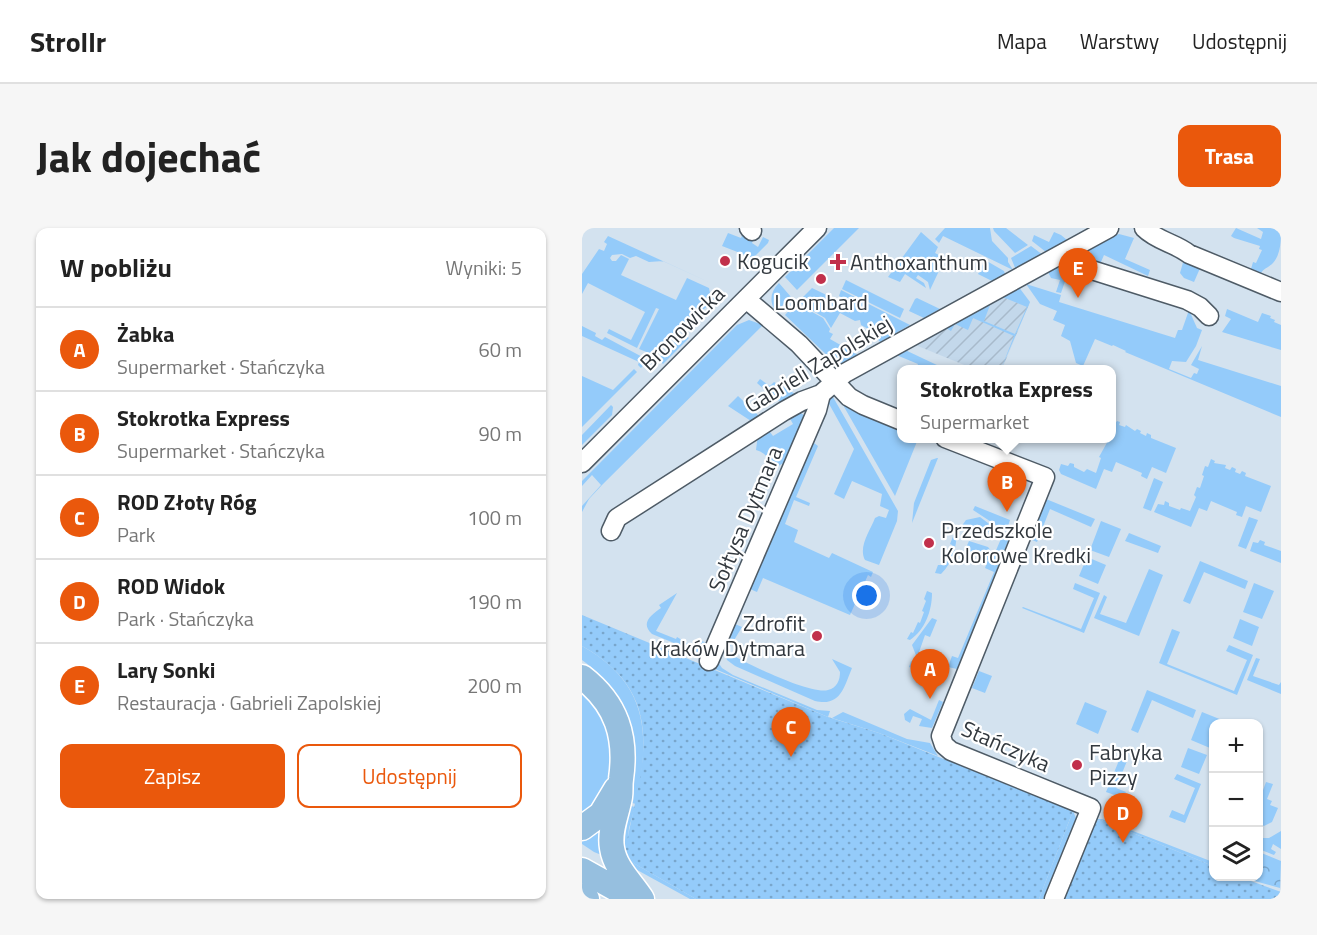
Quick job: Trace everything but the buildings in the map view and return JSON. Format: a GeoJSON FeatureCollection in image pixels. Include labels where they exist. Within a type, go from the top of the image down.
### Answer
{"type":"FeatureCollection","features":[{"type":"Feature","properties":{"kind":"main road"},"geometry":{"type":"LineString","coordinates":[[582,676],[603,697],[617,721],[623,748],[620,795],[612,833],[612,848],[621,870],[642,899]]}},
{"type":"Feature","properties":{"kind":"main road"},"geometry":{"type":"LineString","coordinates":[[582,828],[601,814],[620,781]]}},
{"type":"Feature","properties":{"kind":"main road"},"geometry":{"type":"LineString","coordinates":[[582,870],[634,899]]}},
{"type":"Feature","properties":{"kind":"main road"},"geometry":{"type":"LineString","coordinates":[[582,896],[587,899]]}},
{"type":"Feature","properties":{"kind":"street","name":"Bronowicka"},"geometry":{"type":"LineString","coordinates":[[582,463],[817,228]]}},
{"type":"Feature","properties":{"kind":"street"},"geometry":{"type":"LineString","coordinates":[[1144,228],[1154,237],[1182,248],[1190,254],[1281,292]]}},
{"type":"Feature","properties":{"kind":"street","name":"Gabrieli Zapolskiej"},"geometry":{"type":"LineString","coordinates":[[611,531],[616,519],[641,502],[784,411],[821,394],[834,380],[1064,254],[1104,229]]}},
{"type":"Feature","properties":{"kind":"street"},"geometry":{"type":"LineString","coordinates":[[1064,254],[1071,262],[1079,266],[1187,300],[1200,307],[1209,316]]}},
{"type":"Feature","properties":{"kind":"street"},"geometry":{"type":"LineString","coordinates":[[746,298],[799,344],[842,391],[854,400],[897,419]]}},
{"type":"Feature","properties":{"kind":"street","name":"Sołtysa Dytmara"},"geometry":{"type":"LineString","coordinates":[[709,661],[817,410],[821,394]]}},
{"type":"Feature","properties":{"kind":"street","name":"Stańczyka"},"geometry":{"type":"LineString","coordinates":[[958,443],[1045,477],[941,736],[944,745],[951,751],[1091,808],[1054,899]]}},
{"type":"Feature","properties":{"kind":"shaded area"},"geometry":{"type":"Polygon","coordinates":[[[1005,293],[1030,302],[1004,365],[964,365],[913,344],[1005,293]]]}},
{"type":"Feature","properties":{"kind":"green space"},"geometry":{"type":"Polygon","coordinates":[[[834,228],[859,228],[797,290],[785,277],[834,228]]]}},
{"type":"Feature","properties":{"kind":"green space"},"geometry":{"type":"Polygon","coordinates":[[[945,228],[990,228],[992,241],[1008,258],[1013,270],[943,236],[939,243],[935,239],[945,228]]]}},
{"type":"Feature","properties":{"kind":"green space"},"geometry":{"type":"Polygon","coordinates":[[[993,228],[1006,228],[1028,245],[1015,253],[993,228]]]}},
{"type":"Feature","properties":{"kind":"green space"},"geometry":{"type":"Polygon","coordinates":[[[1236,228],[1261,239],[1263,232],[1257,228],[1281,228],[1278,255],[1273,263],[1261,273],[1251,269],[1262,250],[1259,249],[1260,246],[1231,236],[1236,228]]]}},
{"type":"Feature","properties":{"kind":"green space"},"geometry":{"type":"Polygon","coordinates":[[[744,231],[755,236],[752,243],[758,247],[763,237],[769,240],[753,258],[722,246],[728,233],[741,238],[744,231]]]}},
{"type":"Feature","properties":{"kind":"green space"},"geometry":{"type":"Polygon","coordinates":[[[921,232],[938,247],[935,253],[945,258],[930,290],[928,282],[918,275],[916,278],[924,283],[926,288],[905,274],[900,282],[888,277],[921,232]]]}},
{"type":"Feature","properties":{"kind":"green space"},"geometry":{"type":"Polygon","coordinates":[[[1054,232],[1067,240],[1046,252],[1032,241],[1034,235],[1049,242],[1054,232]]]}},
{"type":"Feature","properties":{"kind":"green space"},"geometry":{"type":"Polygon","coordinates":[[[1119,234],[1134,238],[1125,259],[1150,270],[1148,276],[1104,255],[1098,269],[1095,268],[1089,248],[1119,234]]]}},
{"type":"Feature","properties":{"kind":"green space"},"geometry":{"type":"Polygon","coordinates":[[[608,236],[663,261],[649,262],[636,256],[630,258],[622,254],[612,255],[610,258],[612,261],[616,261],[621,255],[629,259],[621,275],[676,300],[687,278],[709,288],[710,293],[715,296],[715,300],[683,326],[654,355],[639,349],[659,309],[656,308],[637,348],[607,333],[609,329],[631,340],[645,312],[588,283],[582,294],[582,274],[599,249],[604,251],[607,244],[604,242],[608,236]]]}},
{"type":"Feature","properties":{"kind":"green space"},"geometry":{"type":"Polygon","coordinates":[[[1031,246],[1043,255],[1016,270],[1011,258],[1031,246]]]}},
{"type":"Feature","properties":{"kind":"green space"},"geometry":{"type":"Polygon","coordinates":[[[1184,259],[1201,266],[1194,282],[1184,278],[1180,273],[1184,259]]]}},
{"type":"Feature","properties":{"kind":"green space"},"geometry":{"type":"Polygon","coordinates":[[[985,260],[1004,271],[1005,274],[992,281],[978,274],[985,260]]]}},
{"type":"Feature","properties":{"kind":"green space"},"geometry":{"type":"Polygon","coordinates":[[[1056,267],[1069,270],[1061,293],[1056,292],[1060,280],[1051,278],[1047,270],[1056,267]]]}},
{"type":"Feature","properties":{"kind":"green space"},"geometry":{"type":"Polygon","coordinates":[[[846,280],[904,309],[900,318],[842,289],[846,280]]]}},
{"type":"Feature","properties":{"kind":"green space"},"geometry":{"type":"Polygon","coordinates":[[[779,283],[791,297],[776,312],[772,305],[772,297],[779,283]]]}},
{"type":"Feature","properties":{"kind":"green space"},"geometry":{"type":"Polygon","coordinates":[[[1026,284],[1061,295],[1059,302],[1175,338],[1178,330],[1182,330],[1189,310],[1197,328],[1202,330],[1186,362],[1172,361],[1169,369],[1191,378],[1194,373],[1197,374],[1199,369],[1191,365],[1202,346],[1198,360],[1281,386],[1281,417],[1095,339],[1083,365],[1076,363],[1070,341],[1061,336],[1065,325],[1053,320],[1057,311],[1040,304],[1026,284]]]}},
{"type":"Feature","properties":{"kind":"green space"},"geometry":{"type":"Polygon","coordinates":[[[1018,286],[1030,302],[1003,365],[1014,336],[973,318],[968,330],[955,324],[951,331],[944,327],[989,302],[984,321],[1015,334],[1027,307],[1000,296],[1018,286]]]}},
{"type":"Feature","properties":{"kind":"green space"},"geometry":{"type":"Polygon","coordinates":[[[812,288],[841,302],[843,298],[839,296],[841,290],[910,325],[880,342],[870,330],[861,325],[860,320],[855,321],[840,313],[831,328],[825,318],[798,302],[812,288]]]}},
{"type":"Feature","properties":{"kind":"green space"},"geometry":{"type":"Polygon","coordinates":[[[917,298],[940,309],[924,318],[909,311],[917,298]]]}},
{"type":"Feature","properties":{"kind":"green space"},"geometry":{"type":"Polygon","coordinates":[[[796,303],[823,318],[830,329],[829,332],[833,334],[830,339],[858,355],[842,363],[832,360],[785,315],[796,303]]]}},
{"type":"Feature","properties":{"kind":"green space"},"geometry":{"type":"Polygon","coordinates":[[[1227,309],[1258,322],[1262,313],[1271,316],[1274,322],[1281,325],[1281,350],[1222,332],[1231,319],[1225,316],[1227,309]]]}},
{"type":"Feature","properties":{"kind":"green space"},"geometry":{"type":"Polygon","coordinates":[[[749,320],[763,325],[602,485],[589,499],[582,512],[582,506],[601,485],[592,475],[582,486],[582,481],[737,325],[749,320]]]}},
{"type":"Feature","properties":{"kind":"green space"},"geometry":{"type":"Polygon","coordinates":[[[582,326],[596,333],[595,336],[602,340],[605,337],[648,360],[641,368],[638,365],[639,362],[582,336],[582,326]]]}},
{"type":"Feature","properties":{"kind":"green space"},"geometry":{"type":"Polygon","coordinates":[[[683,334],[689,338],[663,364],[658,359],[683,334]]]}},
{"type":"Feature","properties":{"kind":"green space"},"geometry":{"type":"Polygon","coordinates":[[[903,349],[937,365],[918,365],[894,354],[903,349]]]}},
{"type":"Feature","properties":{"kind":"green space"},"geometry":{"type":"Polygon","coordinates":[[[634,369],[637,372],[582,427],[582,376],[613,390],[634,369]]]}},
{"type":"Feature","properties":{"kind":"green space"},"geometry":{"type":"Polygon","coordinates":[[[760,379],[770,386],[774,382],[797,395],[783,402],[775,399],[757,383],[760,379]]]}},
{"type":"Feature","properties":{"kind":"green space"},"geometry":{"type":"Polygon","coordinates":[[[738,396],[759,416],[751,421],[728,406],[738,396]]]}},
{"type":"Feature","properties":{"kind":"green space"},"geometry":{"type":"Polygon","coordinates":[[[830,397],[833,397],[898,511],[897,521],[879,565],[865,560],[864,544],[875,518],[879,516],[886,518],[889,510],[880,506],[882,494],[852,481],[844,499],[834,494],[854,449],[828,402],[830,397]]]}},
{"type":"Feature","properties":{"kind":"green space"},"geometry":{"type":"Polygon","coordinates":[[[611,405],[612,415],[582,445],[582,435],[611,405]]]}},
{"type":"Feature","properties":{"kind":"green space"},"geometry":{"type":"Polygon","coordinates":[[[843,405],[897,430],[897,443],[916,443],[895,496],[843,405]]]}},
{"type":"Feature","properties":{"kind":"green space"},"geometry":{"type":"Polygon","coordinates":[[[798,411],[805,416],[792,458],[775,468],[765,455],[756,450],[758,434],[767,428],[773,436],[793,424],[788,415],[798,411]]]}},
{"type":"Feature","properties":{"kind":"green space"},"geometry":{"type":"Polygon","coordinates":[[[824,412],[814,443],[818,446],[796,497],[810,503],[809,506],[794,500],[785,524],[798,530],[794,542],[829,558],[832,553],[873,572],[871,577],[868,575],[850,615],[763,578],[757,592],[750,589],[773,538],[769,535],[824,412]]]}},
{"type":"Feature","properties":{"kind":"green space"},"geometry":{"type":"Polygon","coordinates":[[[1116,422],[1120,422],[1119,425],[1125,427],[1126,425],[1135,431],[1137,429],[1146,436],[1147,433],[1151,435],[1151,438],[1176,448],[1166,473],[1152,467],[1147,479],[1141,476],[1142,473],[1116,462],[1112,472],[1104,469],[1096,489],[1061,474],[1059,470],[1061,464],[1068,466],[1070,463],[1084,472],[1087,469],[1096,473],[1101,458],[1099,457],[1107,443],[1116,443],[1116,422]]]}},
{"type":"Feature","properties":{"kind":"green space"},"geometry":{"type":"Polygon","coordinates":[[[938,458],[912,523],[914,503],[931,460],[938,458]]]}},
{"type":"Feature","properties":{"kind":"green space"},"geometry":{"type":"Polygon","coordinates":[[[1211,459],[1215,461],[1214,463],[1226,465],[1225,468],[1230,470],[1232,467],[1236,469],[1235,472],[1240,474],[1242,471],[1246,473],[1245,476],[1271,486],[1261,512],[1246,506],[1242,517],[1236,515],[1237,512],[1211,501],[1207,511],[1199,508],[1191,527],[1154,512],[1158,504],[1164,505],[1165,501],[1169,503],[1169,506],[1190,511],[1196,497],[1194,495],[1197,487],[1200,488],[1204,476],[1202,475],[1205,466],[1208,467],[1211,459]]]}},
{"type":"Feature","properties":{"kind":"green space"},"geometry":{"type":"Polygon","coordinates":[[[1154,478],[1163,482],[1151,511],[1143,508],[1154,478]]]}},
{"type":"Feature","properties":{"kind":"green space"},"geometry":{"type":"Polygon","coordinates":[[[1046,499],[1095,519],[1091,527],[1050,509],[1037,542],[1030,539],[1046,499]]]}},
{"type":"Feature","properties":{"kind":"green space"},"geometry":{"type":"Polygon","coordinates":[[[975,506],[1010,520],[1008,526],[999,527],[973,510],[975,506]]]}},
{"type":"Feature","properties":{"kind":"green space"},"geometry":{"type":"Polygon","coordinates":[[[980,517],[1000,532],[998,536],[976,526],[973,531],[961,527],[966,520],[980,517]]]}},
{"type":"Feature","properties":{"kind":"green space"},"geometry":{"type":"Polygon","coordinates":[[[1249,517],[1258,520],[1246,549],[1238,546],[1249,517]]]}},
{"type":"Feature","properties":{"kind":"green space"},"geometry":{"type":"Polygon","coordinates":[[[1101,521],[1121,529],[1109,557],[1090,550],[1101,521]]]}},
{"type":"Feature","properties":{"kind":"green space"},"geometry":{"type":"Polygon","coordinates":[[[953,528],[957,532],[953,555],[941,574],[935,573],[945,555],[948,556],[954,534],[951,532],[953,528]]]}},
{"type":"Feature","properties":{"kind":"green space"},"geometry":{"type":"Polygon","coordinates":[[[1129,533],[1161,546],[1158,553],[1125,541],[1129,533]]]}},
{"type":"Feature","properties":{"kind":"green space"},"geometry":{"type":"Polygon","coordinates":[[[1003,534],[1009,539],[957,669],[948,667],[952,656],[958,658],[994,572],[985,568],[988,560],[965,550],[969,541],[988,547],[994,555],[1003,534]]]}},
{"type":"Feature","properties":{"kind":"green space"},"geometry":{"type":"Polygon","coordinates":[[[1260,540],[1265,542],[1264,545],[1281,551],[1281,563],[1250,551],[1253,542],[1258,543],[1260,540]]]}},
{"type":"Feature","properties":{"kind":"green space"},"geometry":{"type":"Polygon","coordinates":[[[1087,557],[1106,565],[1098,584],[1079,576],[1087,557]]]}},
{"type":"Feature","properties":{"kind":"green space"},"geometry":{"type":"Polygon","coordinates":[[[1200,561],[1248,581],[1245,589],[1204,572],[1190,604],[1183,601],[1200,561]]]}},
{"type":"Feature","properties":{"kind":"green space"},"geometry":{"type":"Polygon","coordinates":[[[1149,569],[1163,575],[1139,636],[1094,618],[1104,595],[1107,597],[1100,614],[1126,623],[1149,569]]]}},
{"type":"Feature","properties":{"kind":"green space"},"geometry":{"type":"Polygon","coordinates":[[[1075,583],[1100,593],[1084,633],[1022,608],[1081,629],[1094,598],[1073,589],[1075,583]]]}},
{"type":"Feature","properties":{"kind":"green space"},"geometry":{"type":"Polygon","coordinates":[[[1254,583],[1274,591],[1262,619],[1243,612],[1254,583]]]}},
{"type":"Feature","properties":{"kind":"green space"},"geometry":{"type":"Polygon","coordinates":[[[927,591],[932,593],[927,620],[915,636],[910,640],[907,639],[918,622],[920,623],[927,591]]]}},
{"type":"Feature","properties":{"kind":"green space"},"geometry":{"type":"Polygon","coordinates":[[[677,593],[656,631],[676,639],[677,637],[697,649],[702,641],[708,644],[705,651],[696,652],[652,634],[647,626],[648,620],[661,608],[659,605],[677,593]]]}},
{"type":"Feature","properties":{"kind":"green space"},"geometry":{"type":"Polygon","coordinates":[[[582,615],[828,717],[879,733],[1073,811],[1039,899],[696,899],[635,864],[625,857],[625,851],[642,764],[643,737],[640,712],[629,688],[611,666],[582,646],[582,615]]]}},
{"type":"Feature","properties":{"kind":"green space"},"geometry":{"type":"Polygon","coordinates":[[[932,618],[937,620],[930,637],[925,635],[917,658],[912,645],[932,618]]]}},
{"type":"Feature","properties":{"kind":"green space"},"geometry":{"type":"Polygon","coordinates":[[[1240,619],[1259,627],[1252,646],[1233,638],[1240,619]]]}},
{"type":"Feature","properties":{"kind":"green space"},"geometry":{"type":"Polygon","coordinates":[[[735,624],[742,627],[727,652],[793,683],[820,690],[831,689],[839,681],[840,672],[832,659],[852,668],[844,688],[831,701],[815,701],[735,666],[727,660],[723,649],[735,624]]]}},
{"type":"Feature","properties":{"kind":"green space"},"geometry":{"type":"Polygon","coordinates":[[[1172,629],[1180,632],[1167,664],[1234,691],[1247,660],[1226,651],[1229,645],[1253,655],[1237,695],[1159,663],[1172,629]]]}},
{"type":"Feature","properties":{"kind":"green space"},"geometry":{"type":"Polygon","coordinates":[[[582,646],[604,661],[621,677],[633,695],[640,714],[643,756],[636,804],[628,802],[634,776],[635,745],[628,717],[613,691],[594,669],[582,660],[582,646]]]}},
{"type":"Feature","properties":{"kind":"green space"},"geometry":{"type":"Polygon","coordinates":[[[1256,658],[1260,659],[1253,676],[1279,685],[1281,682],[1281,694],[1247,680],[1256,658]]]}},
{"type":"Feature","properties":{"kind":"green space"},"geometry":{"type":"Polygon","coordinates":[[[911,661],[921,666],[949,670],[944,681],[909,667],[911,661]]]}},
{"type":"Feature","properties":{"kind":"green space"},"geometry":{"type":"Polygon","coordinates":[[[718,662],[722,668],[733,675],[817,710],[830,711],[828,717],[715,669],[718,662]]]}},
{"type":"Feature","properties":{"kind":"green space"},"geometry":{"type":"Polygon","coordinates":[[[979,671],[992,676],[985,693],[972,688],[979,671]]]}},
{"type":"Feature","properties":{"kind":"green space"},"geometry":{"type":"Polygon","coordinates":[[[1147,690],[1196,710],[1193,718],[1152,700],[1138,733],[1131,730],[1147,690]]]}},
{"type":"Feature","properties":{"kind":"green space"},"geometry":{"type":"Polygon","coordinates":[[[582,692],[599,714],[605,728],[610,742],[611,771],[601,798],[582,818],[582,692]]]}},
{"type":"Feature","properties":{"kind":"green space"},"geometry":{"type":"Polygon","coordinates":[[[939,700],[943,702],[932,728],[919,726],[922,719],[913,716],[910,723],[905,720],[904,714],[910,709],[931,720],[939,700]]]}},
{"type":"Feature","properties":{"kind":"green space"},"geometry":{"type":"Polygon","coordinates":[[[1085,702],[1107,711],[1098,734],[1076,724],[1085,702]]]}},
{"type":"Feature","properties":{"kind":"green space"},"geometry":{"type":"Polygon","coordinates":[[[843,712],[907,739],[930,743],[938,756],[832,718],[843,712]]]}},
{"type":"Feature","properties":{"kind":"green space"},"geometry":{"type":"Polygon","coordinates":[[[1202,712],[1220,719],[1209,719],[1209,748],[1191,740],[1202,712]]]}},
{"type":"Feature","properties":{"kind":"green space"},"geometry":{"type":"Polygon","coordinates":[[[1188,748],[1207,755],[1199,774],[1181,767],[1188,748]]]}},
{"type":"Feature","properties":{"kind":"green space"},"geometry":{"type":"Polygon","coordinates":[[[1120,758],[1127,761],[1116,788],[1126,792],[1123,798],[1106,792],[1120,758]]]}},
{"type":"Feature","properties":{"kind":"green space"},"geometry":{"type":"Polygon","coordinates":[[[1177,774],[1201,784],[1185,823],[1169,817],[1172,810],[1184,815],[1195,788],[1174,779],[1177,774]]]}},
{"type":"Feature","properties":{"kind":"green space"},"geometry":{"type":"Polygon","coordinates":[[[1266,782],[1273,784],[1267,799],[1272,801],[1270,805],[1278,808],[1272,822],[1264,826],[1263,826],[1263,790],[1266,782]]]}},
{"type":"Feature","properties":{"kind":"green space"},"geometry":{"type":"Polygon","coordinates":[[[627,805],[635,807],[629,828],[626,857],[696,899],[690,899],[628,865],[621,847],[627,805]]]}},
{"type":"Feature","properties":{"kind":"green space"},"geometry":{"type":"Polygon","coordinates":[[[1073,811],[1076,818],[1043,899],[1039,899],[1073,811]]]}},
{"type":"Feature","properties":{"kind":"green space"},"geometry":{"type":"Polygon","coordinates":[[[605,817],[609,858],[582,844],[582,834],[605,817]]]}},
{"type":"Feature","properties":{"kind":"green space"},"geometry":{"type":"Polygon","coordinates":[[[1102,819],[1209,860],[1209,864],[1101,820],[1096,821],[1102,819]]]}},
{"type":"Feature","properties":{"kind":"green space"},"geometry":{"type":"Polygon","coordinates":[[[1101,820],[1209,864],[1209,881],[1251,881],[1281,892],[1281,899],[1064,899],[1096,821],[1101,820]]]}},
{"type":"Feature","properties":{"kind":"green space"},"geometry":{"type":"Polygon","coordinates":[[[1281,831],[1281,849],[1273,844],[1271,849],[1276,852],[1274,855],[1263,851],[1263,838],[1269,838],[1281,831]]]}},
{"type":"Feature","properties":{"kind":"green space"},"geometry":{"type":"Polygon","coordinates":[[[1263,854],[1281,861],[1280,888],[1255,881],[1263,881],[1263,854]]]}},
{"type":"Feature","properties":{"kind":"place","name":"Kogucik"},"geometry":{"type":"Point","coordinates":[725,261]}},
{"type":"Feature","properties":{"kind":"place","name":"Anthoxanthum"},"geometry":{"type":"Point","coordinates":[838,262]}},
{"type":"Feature","properties":{"kind":"place","name":"Loombard"},"geometry":{"type":"Point","coordinates":[821,279]}},
{"type":"Feature","properties":{"kind":"place","name":"Lary Sonki"},"geometry":{"type":"Point","coordinates":[1078,298]}},
{"type":"Feature","properties":{"kind":"place","name":"Stokrotka Express"},"geometry":{"type":"Point","coordinates":[1007,512]}},
{"type":"Feature","properties":{"kind":"place","name":"Przedszkole Kolorowe Kredki"},"geometry":{"type":"Point","coordinates":[929,543]}},
{"type":"Feature","properties":{"kind":"place","name":"Zdrofit Kraków Dytmara"},"geometry":{"type":"Point","coordinates":[817,636]}},
{"type":"Feature","properties":{"kind":"place","name":"Żabka"},"geometry":{"type":"Point","coordinates":[930,699]}},
{"type":"Feature","properties":{"kind":"place","name":"ROD Złoty Róg"},"geometry":{"type":"Point","coordinates":[791,757]}},
{"type":"Feature","properties":{"kind":"place","name":"Fabryka Pizzy"},"geometry":{"type":"Point","coordinates":[1077,765]}},
{"type":"Feature","properties":{"kind":"place","name":"ROD Widok"},"geometry":{"type":"Point","coordinates":[1123,843]}}]}
